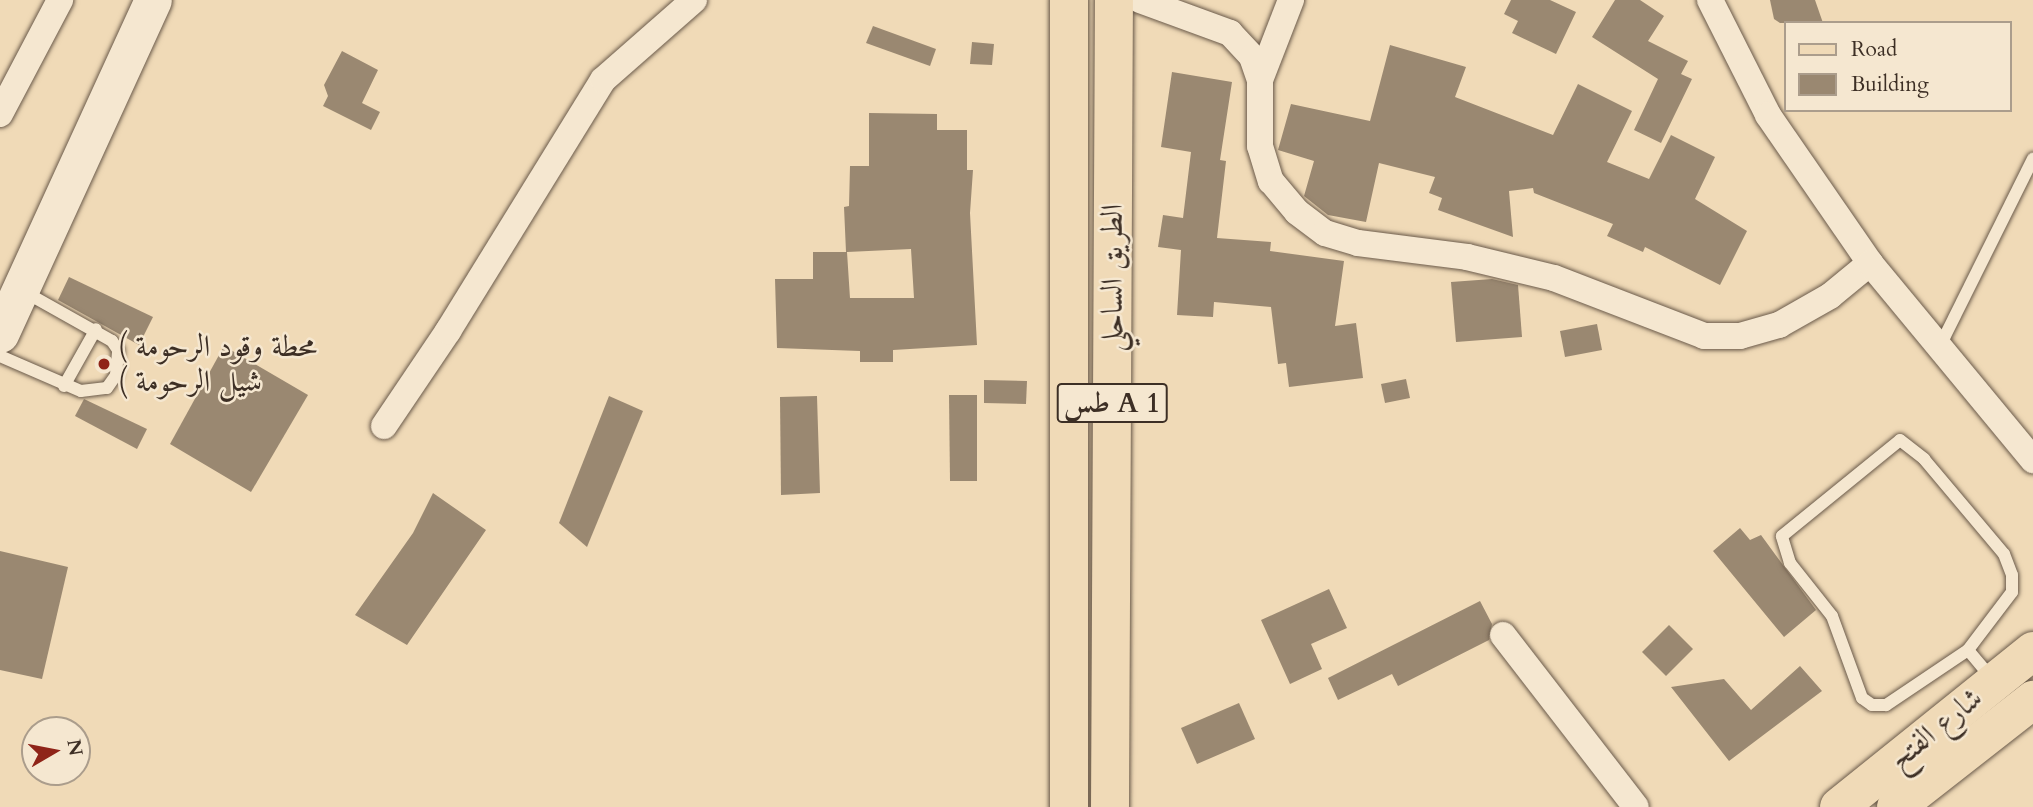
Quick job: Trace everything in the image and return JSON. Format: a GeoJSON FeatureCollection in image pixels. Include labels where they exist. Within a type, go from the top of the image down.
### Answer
{"type":"FeatureCollection","features":[{"type":"Feature","properties":{"kind":"main road","name":"الطريق الساحلي"},"geometry":{"type":"LineString","coordinates":[[1069,0],[1069,807]]}},
{"type":"Feature","properties":{"kind":"main road","name":"الطريق الساحلي"},"geometry":{"type":"LineString","coordinates":[[1110,807],[1114,0]]}},
{"type":"Feature","properties":{"kind":"main road","name":"شارع الفتح"},"geometry":{"type":"LineString","coordinates":[[1839,807],[1906,784],[1994,682],[2033,651]]}},
{"type":"Feature","properties":{"kind":"main road"},"geometry":{"type":"LineString","coordinates":[[1906,784],[2033,700]]}},
{"type":"Feature","properties":{"kind":"street"},"geometry":{"type":"LineString","coordinates":[[0,114],[60,0]]}},
{"type":"Feature","properties":{"kind":"street"},"geometry":{"type":"LineString","coordinates":[[0,334],[23,290],[153,0]]}},
{"type":"Feature","properties":{"kind":"street"},"geometry":{"type":"LineString","coordinates":[[384,426],[448,331],[603,80],[694,0]]}},
{"type":"Feature","properties":{"kind":"street"},"geometry":{"type":"LineString","coordinates":[[1140,0],[1230,33],[1252,57],[1260,80],[1260,146],[1270,181],[1297,212],[1325,233],[1358,243],[1467,257],[1553,278],[1703,336],[1740,336],[1779,325],[1830,296],[1870,262]]}},
{"type":"Feature","properties":{"kind":"street"},"geometry":{"type":"LineString","coordinates":[[1260,80],[1291,0]]}},
{"type":"Feature","properties":{"kind":"street"},"geometry":{"type":"LineString","coordinates":[[1710,0],[1768,116],[1870,262],[1941,344],[2033,460]]}},
{"type":"Feature","properties":{"kind":"street"},"geometry":{"type":"LineString","coordinates":[[1503,635],[1636,807]]}},
{"type":"Feature","properties":{"kind":"lane"},"geometry":{"type":"LineString","coordinates":[[1941,344],[2033,159]]}},
{"type":"Feature","properties":{"kind":"lane"},"geometry":{"type":"LineString","coordinates":[[0,356],[64,386],[96,392],[107,388],[116,375],[118,350],[96,329],[23,290]]}},
{"type":"Feature","properties":{"kind":"lane"},"geometry":{"type":"LineString","coordinates":[[64,386],[96,329]]}},
{"type":"Feature","properties":{"kind":"lane"},"geometry":{"type":"LineString","coordinates":[[1900,440],[1924,459],[2004,554],[2012,575],[2012,592],[1968,650],[1886,705],[1872,705],[1862,698],[1832,616],[1790,563],[1782,536],[1900,440]]}},
{"type":"Feature","properties":{"kind":"lane"},"geometry":{"type":"LineString","coordinates":[[1968,650],[1994,682]]}},
{"type":"Feature","properties":{"kind":"building"},"geometry":{"type":"Polygon","coordinates":[[[1511,0],[1550,0],[1576,12],[1556,54],[1512,33],[1518,21],[1504,14],[1511,0]]]}},
{"type":"Feature","properties":{"kind":"building"},"geometry":{"type":"Polygon","coordinates":[[[1615,0],[1640,0],[1664,16],[1648,41],[1688,61],[1681,74],[1692,79],[1661,143],[1634,130],[1658,79],[1592,37],[1615,0]]]}},
{"type":"Feature","properties":{"kind":"building"},"geometry":{"type":"Polygon","coordinates":[[[1770,0],[1815,0],[1822,21],[1780,23],[1774,19],[1770,0]]]}},
{"type":"Feature","properties":{"kind":"building"},"geometry":{"type":"Polygon","coordinates":[[[873,26],[936,49],[930,66],[866,43],[873,26]]]}},
{"type":"Feature","properties":{"kind":"building"},"geometry":{"type":"Polygon","coordinates":[[[972,42],[994,44],[992,65],[970,64],[972,42]]]}},
{"type":"Feature","properties":{"kind":"building"},"geometry":{"type":"Polygon","coordinates":[[[1390,45],[1466,67],[1455,97],[1553,135],[1578,84],[1632,111],[1607,162],[1649,179],[1671,135],[1715,157],[1695,199],[1747,231],[1720,285],[1645,247],[1643,252],[1607,236],[1613,224],[1534,193],[1533,188],[1509,191],[1513,237],[1438,210],[1442,198],[1429,193],[1435,177],[1379,163],[1366,222],[1328,215],[1304,196],[1314,161],[1278,150],[1291,104],[1370,121],[1390,45]]]}},
{"type":"Feature","properties":{"kind":"building"},"geometry":{"type":"Polygon","coordinates":[[[342,51],[378,70],[362,103],[380,112],[371,130],[323,106],[328,96],[324,85],[342,51]]]}},
{"type":"Feature","properties":{"kind":"building"},"geometry":{"type":"Polygon","coordinates":[[[1172,72],[1232,82],[1220,160],[1226,161],[1217,238],[1271,242],[1270,251],[1344,261],[1335,326],[1356,323],[1363,378],[1289,387],[1286,363],[1278,364],[1271,307],[1214,302],[1213,317],[1177,315],[1181,250],[1158,247],[1163,215],[1183,218],[1191,152],[1161,147],[1172,72]]]}},
{"type":"Feature","properties":{"kind":"building"},"geometry":{"type":"Polygon","coordinates":[[[869,113],[937,114],[937,130],[967,130],[967,170],[973,170],[970,213],[977,345],[893,350],[893,362],[860,362],[860,351],[777,348],[775,279],[813,279],[813,252],[846,252],[844,207],[849,206],[850,166],[869,166],[869,113]],[[911,249],[847,252],[850,298],[914,298],[911,249]]]}},
{"type":"Feature","properties":{"kind":"building"},"geometry":{"type":"Polygon","coordinates":[[[69,277],[153,317],[139,345],[58,300],[69,277]]]}},
{"type":"Feature","properties":{"kind":"building"},"geometry":{"type":"Polygon","coordinates":[[[1492,279],[1518,285],[1522,337],[1456,342],[1451,282],[1492,279]]]}},
{"type":"Feature","properties":{"kind":"building"},"geometry":{"type":"Polygon","coordinates":[[[1597,324],[1602,350],[1565,357],[1560,331],[1597,324]]]}},
{"type":"Feature","properties":{"kind":"building"},"geometry":{"type":"Polygon","coordinates":[[[224,346],[308,395],[251,492],[170,444],[224,346]]]}},
{"type":"Feature","properties":{"kind":"building"},"geometry":{"type":"Polygon","coordinates":[[[1406,379],[1410,398],[1385,403],[1381,384],[1406,379]]]}},
{"type":"Feature","properties":{"kind":"building"},"geometry":{"type":"Polygon","coordinates":[[[984,380],[1027,381],[1026,404],[984,403],[984,380]]]}},
{"type":"Feature","properties":{"kind":"building"},"geometry":{"type":"Polygon","coordinates":[[[949,395],[977,395],[977,481],[950,481],[949,395]]]}},
{"type":"Feature","properties":{"kind":"building"},"geometry":{"type":"Polygon","coordinates":[[[609,396],[643,411],[587,547],[559,523],[609,396]]]}},
{"type":"Feature","properties":{"kind":"building"},"geometry":{"type":"Polygon","coordinates":[[[817,396],[820,493],[781,495],[780,397],[817,396]]]}},
{"type":"Feature","properties":{"kind":"building"},"geometry":{"type":"Polygon","coordinates":[[[84,399],[147,429],[137,449],[75,416],[84,399]]]}},
{"type":"Feature","properties":{"kind":"building"},"geometry":{"type":"Polygon","coordinates":[[[433,493],[486,530],[407,645],[355,615],[413,533],[433,493]]]}},
{"type":"Feature","properties":{"kind":"building"},"geometry":{"type":"Polygon","coordinates":[[[1740,528],[1750,540],[1761,535],[1816,610],[1784,637],[1713,551],[1740,528]]]}},
{"type":"Feature","properties":{"kind":"building"},"geometry":{"type":"Polygon","coordinates":[[[0,551],[68,567],[42,679],[0,670],[0,551]]]}},
{"type":"Feature","properties":{"kind":"building"},"geometry":{"type":"Polygon","coordinates":[[[1329,589],[1347,628],[1311,644],[1322,669],[1290,684],[1261,620],[1329,589]]]}},
{"type":"Feature","properties":{"kind":"building"},"geometry":{"type":"Polygon","coordinates":[[[1480,601],[1492,624],[1489,640],[1398,686],[1392,674],[1338,700],[1328,678],[1480,601]]]}},
{"type":"Feature","properties":{"kind":"building"},"geometry":{"type":"Polygon","coordinates":[[[1669,625],[1693,649],[1666,676],[1642,652],[1669,625]]]}},
{"type":"Feature","properties":{"kind":"building"},"geometry":{"type":"Polygon","coordinates":[[[1800,666],[1822,691],[1729,761],[1671,687],[1724,679],[1751,710],[1800,666]]]}},
{"type":"Feature","properties":{"kind":"building"},"geometry":{"type":"Polygon","coordinates":[[[1239,703],[1255,739],[1197,764],[1181,728],[1239,703]]]}},
{"type":"Feature","properties":{"kind":"place","name":"( محطة وقود الرحومة ( شيل الرحومة"},"geometry":{"type":"Point","coordinates":[104,364]}}]}
